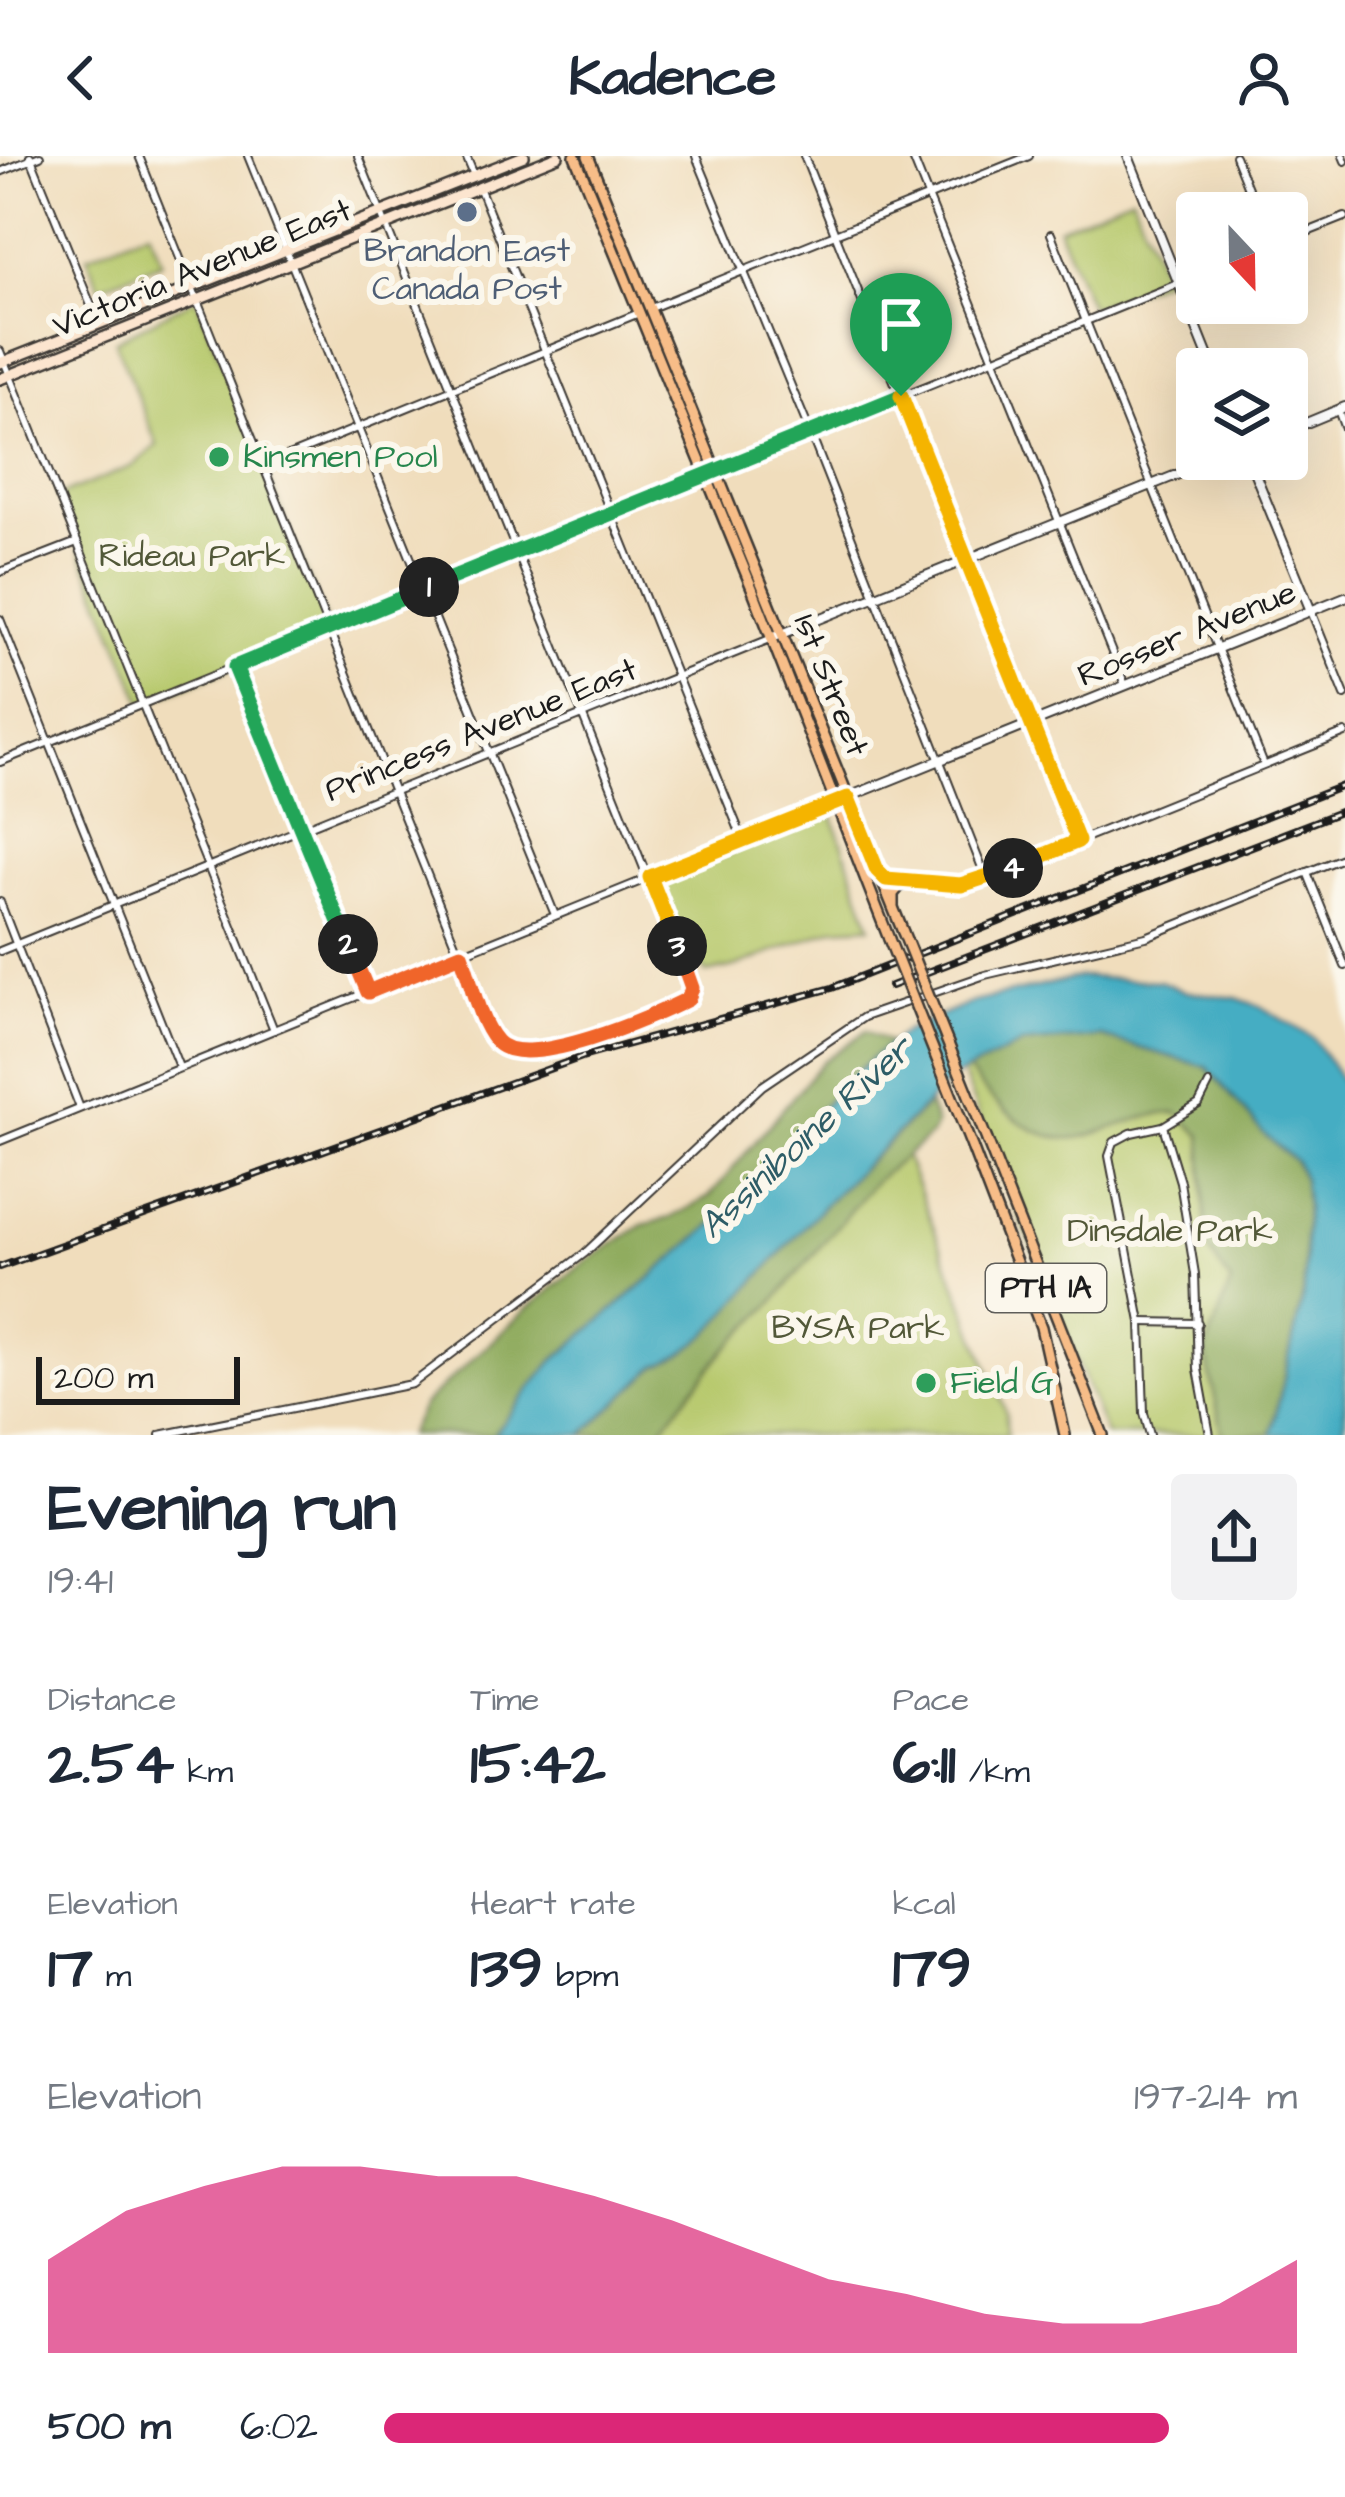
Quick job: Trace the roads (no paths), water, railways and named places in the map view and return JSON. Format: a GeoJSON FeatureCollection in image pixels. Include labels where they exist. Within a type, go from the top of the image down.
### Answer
{"type":"FeatureCollection","features":[{"type":"Feature","properties":{"kind":"main road","name":"Victoria Avenue East"},"geometry":{"type":"LineString","coordinates":[[384,219],[524,156]]}},
{"type":"Feature","properties":{"kind":"main road","name":"Victoria Avenue East"},"geometry":{"type":"LineString","coordinates":[[5,377],[100,330],[558,156]]}},
{"type":"Feature","properties":{"kind":"main road","name":"1st Street"},"geometry":{"type":"LineString","coordinates":[[574,156],[711,472],[1041,1327],[1065,1435]]}},
{"type":"Feature","properties":{"kind":"main road","name":"1st Street"},"geometry":{"type":"LineString","coordinates":[[588,156],[644,311]]}},
{"type":"Feature","properties":{"kind":"main road","name":"Victoria Avenue East"},"geometry":{"type":"LineString","coordinates":[[1,359],[100,330]]}},
{"type":"Feature","properties":{"kind":"main road","name":"1st Street"},"geometry":{"type":"LineString","coordinates":[[776,637],[894,910],[1103,1435]]}},
{"type":"Feature","properties":{"kind":"main road"},"geometry":{"type":"LineString","coordinates":[[850,837],[876,889],[886,891]]}},
{"type":"Feature","properties":{"kind":"main road"},"geometry":{"type":"LineString","coordinates":[[894,910],[892,898],[899,887]]}},
{"type":"Feature","properties":{"kind":"street"},"geometry":{"type":"LineString","coordinates":[[139,156],[496,1042],[517,1052],[559,1048],[682,1002],[690,997],[691,983],[358,156]]}},
{"type":"Feature","properties":{"kind":"street"},"geometry":{"type":"LineString","coordinates":[[248,156],[555,916]]}},
{"type":"Feature","properties":{"kind":"street"},"geometry":{"type":"LineString","coordinates":[[466,156],[742,840]]}},
{"type":"Feature","properties":{"kind":"street"},"geometry":{"type":"LineString","coordinates":[[696,156],[811,432],[986,878]]}},
{"type":"Feature","properties":{"kind":"street"},"geometry":{"type":"LineString","coordinates":[[804,156],[1078,841]]}},
{"type":"Feature","properties":{"kind":"street"},"geometry":{"type":"LineString","coordinates":[[912,156],[1125,685]]}},
{"type":"Feature","properties":{"kind":"street"},"geometry":{"type":"LineString","coordinates":[[1128,156],[1176,279]]}},
{"type":"Feature","properties":{"kind":"street"},"geometry":{"type":"LineString","coordinates":[[1235,156],[1250,192]]}},
{"type":"Feature","properties":{"kind":"street"},"geometry":{"type":"LineString","coordinates":[[0,172],[34,157],[100,330]]}},
{"type":"Feature","properties":{"kind":"street"},"geometry":{"type":"LineString","coordinates":[[264,466],[1023,157]]}},
{"type":"Feature","properties":{"kind":"street"},"geometry":{"type":"LineString","coordinates":[[1308,232],[1345,217]]}},
{"type":"Feature","properties":{"kind":"street"},"geometry":{"type":"LineString","coordinates":[[1051,234],[1264,765]]}},
{"type":"Feature","properties":{"kind":"street"},"geometry":{"type":"LineString","coordinates":[[0,762],[1176,285]]}},
{"type":"Feature","properties":{"kind":"street"},"geometry":{"type":"LineString","coordinates":[[1,359],[274,1030]]}},
{"type":"Feature","properties":{"kind":"street"},"geometry":{"type":"LineString","coordinates":[[1308,422],[1341,409],[1345,429]]}},
{"type":"Feature","properties":{"kind":"street"},"geometry":{"type":"LineString","coordinates":[[776,637],[1176,475]]}},
{"type":"Feature","properties":{"kind":"street"},"geometry":{"type":"LineString","coordinates":[[1258,480],[1345,695]]}},
{"type":"Feature","properties":{"kind":"street"},"geometry":{"type":"LineString","coordinates":[[0,572],[77,542]]}},
{"type":"Feature","properties":{"kind":"street","name":"Rosser Avenue"},"geometry":{"type":"LineString","coordinates":[[836,802],[1345,597]]}},
{"type":"Feature","properties":{"kind":"street"},"geometry":{"type":"LineString","coordinates":[[0,619],[179,1067]]}},
{"type":"Feature","properties":{"kind":"street","name":"Princess Avenue East"},"geometry":{"type":"LineString","coordinates":[[0,951],[776,637]]}},
{"type":"Feature","properties":{"kind":"street"},"geometry":{"type":"LineString","coordinates":[[235,667],[368,992]]}},
{"type":"Feature","properties":{"kind":"street"},"geometry":{"type":"LineString","coordinates":[[877,870],[889,880],[952,886],[986,878],[1345,733]]}},
{"type":"Feature","properties":{"kind":"street"},"geometry":{"type":"LineString","coordinates":[[0,1142],[836,802]]}},
{"type":"Feature","properties":{"kind":"street"},"geometry":{"type":"LineString","coordinates":[[160,1435],[412,1384],[585,1253],[762,1086],[864,1017],[985,975],[1146,937],[1345,857]]}},
{"type":"Feature","properties":{"kind":"street"},"geometry":{"type":"LineString","coordinates":[[1307,872],[1345,966]]}},
{"type":"Feature","properties":{"kind":"street"},"geometry":{"type":"LineString","coordinates":[[886,891],[920,881]]}},
{"type":"Feature","properties":{"kind":"street"},"geometry":{"type":"LineString","coordinates":[[0,902],[80,1108]]}},
{"type":"Feature","properties":{"kind":"street"},"geometry":{"type":"LineString","coordinates":[[1150,1435],[1144,1413],[1141,1322],[1109,1156],[1114,1142],[1162,1126],[1198,1104],[1209,1084]]}},
{"type":"Feature","properties":{"kind":"street"},"geometry":{"type":"LineString","coordinates":[[1162,1126],[1180,1182],[1195,1274],[1198,1369],[1210,1435]]}},
{"type":"Feature","properties":{"kind":"street"},"geometry":{"type":"LineString","coordinates":[[1141,1322],[1198,1323]]}},
{"type":"Feature","properties":{"kind":"water","name":"Assiniboine River"},"geometry":{"type":"Polygon","coordinates":[[[1080,977],[1160,981],[1185,991],[1260,1006],[1313,1038],[1345,1086],[1345,1422],[1341,1435],[1271,1435],[1304,1292],[1306,1205],[1295,1161],[1264,1134],[1207,1067],[1102,1037],[1022,1044],[953,1078],[823,1206],[709,1333],[655,1367],[582,1435],[493,1435],[553,1361],[723,1216],[845,1082],[905,1031],[973,1002],[1080,977]]]}},
{"type":"Feature","properties":{"kind":"railway"},"geometry":{"type":"LineString","coordinates":[[0,1267],[582,1057],[832,988],[1345,785]]}},
{"type":"Feature","properties":{"kind":"railway"},"geometry":{"type":"LineString","coordinates":[[891,986],[1345,810]]}},
{"type":"Feature","properties":{"kind":"place","name":"Brandon East Canada Post"},"geometry":{"type":"Point","coordinates":[467,212]}},
{"type":"Feature","properties":{"kind":"place","name":"Kinsmen Pool"},"geometry":{"type":"Point","coordinates":[219,457]}},
{"type":"Feature","properties":{"kind":"place","name":"Field G"},"geometry":{"type":"Point","coordinates":[926,1383]}},
{"type":"Feature","properties":{"kind":"park label","name":"Rideau Park"},"geometry":{"type":"Point","coordinates":[192,556]}},
{"type":"Feature","properties":{"kind":"park label","name":"Dinsdale Park"},"geometry":{"type":"Point","coordinates":[1170,1231]}},
{"type":"Feature","properties":{"kind":"park label","name":"BYSA Park"},"geometry":{"type":"Point","coordinates":[858,1328]}}]}
